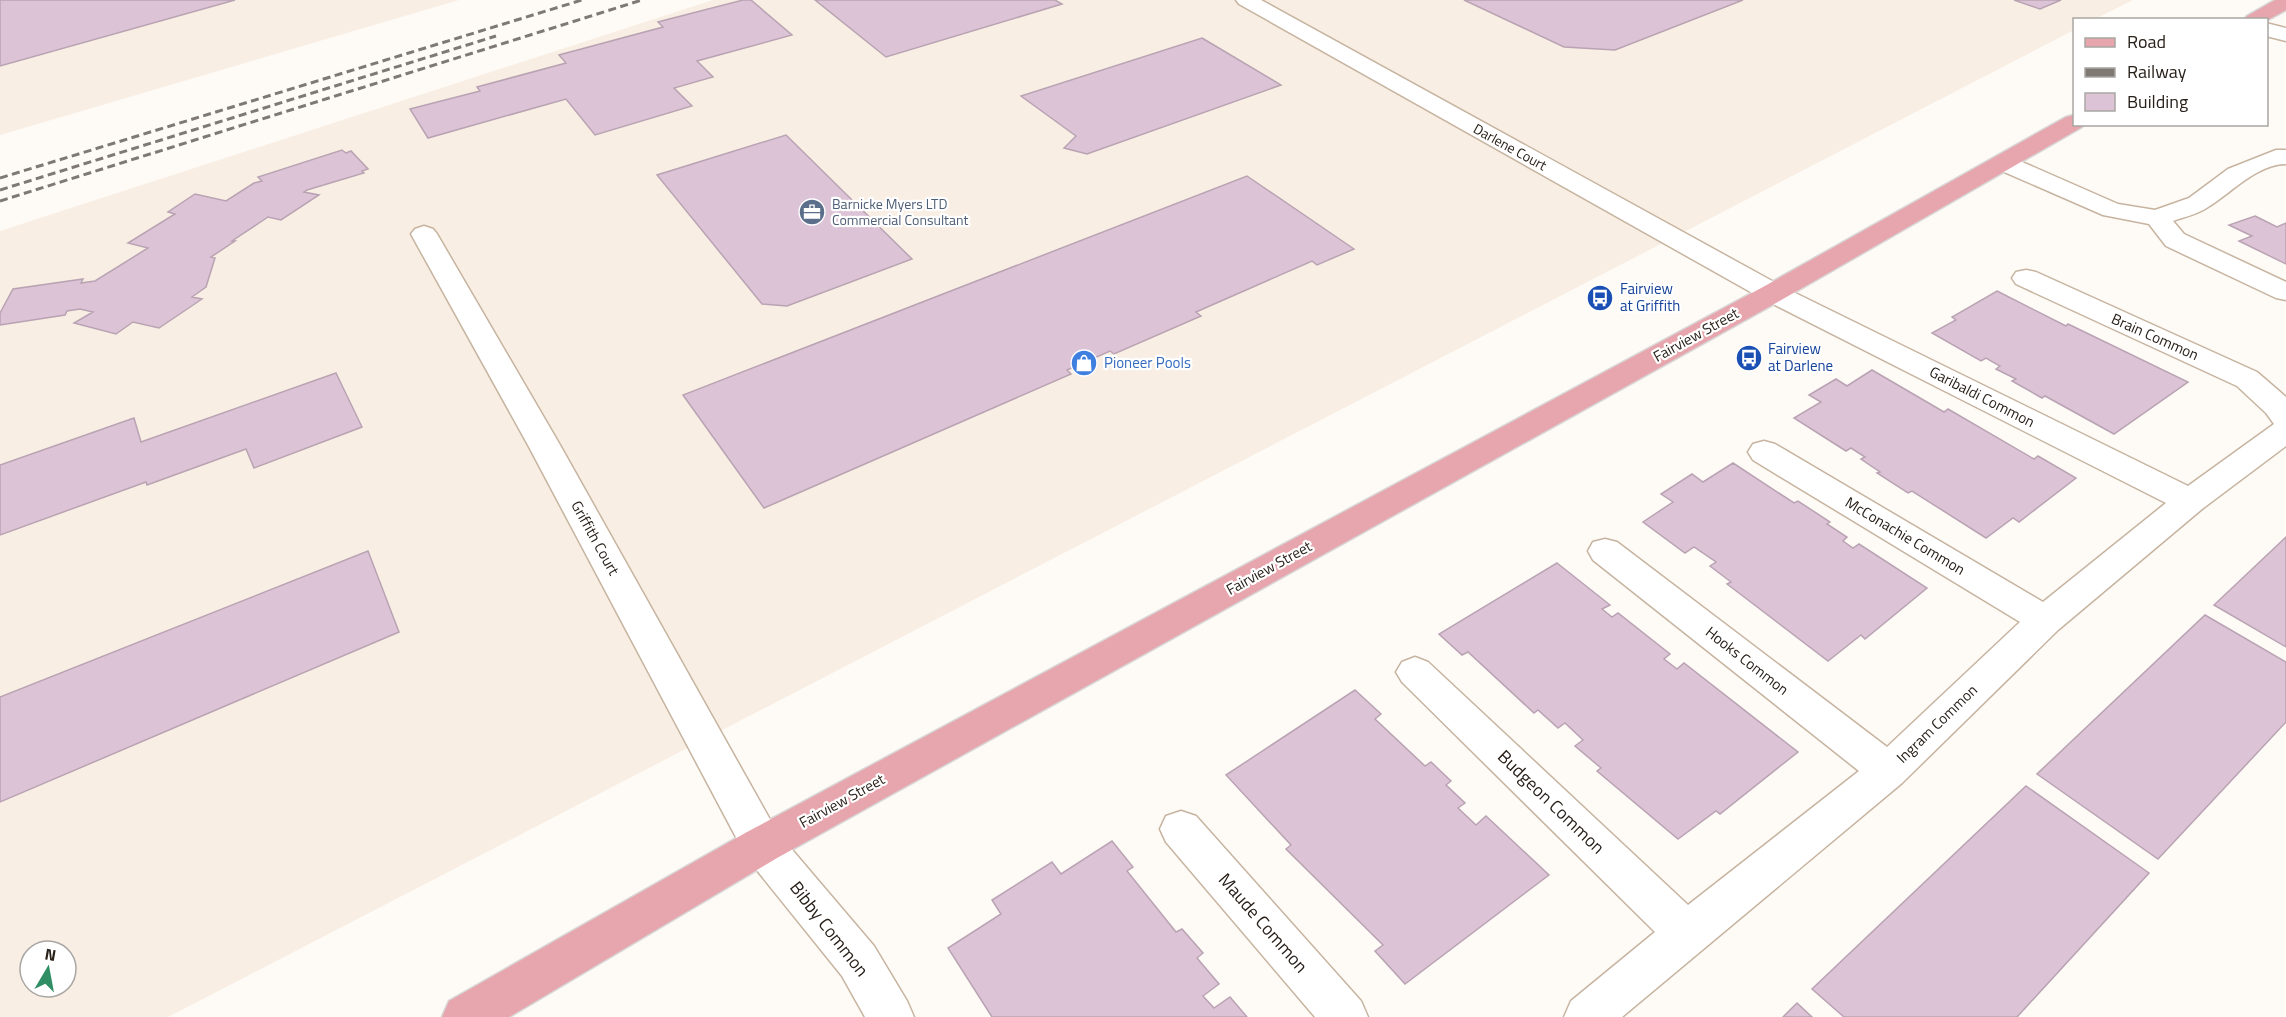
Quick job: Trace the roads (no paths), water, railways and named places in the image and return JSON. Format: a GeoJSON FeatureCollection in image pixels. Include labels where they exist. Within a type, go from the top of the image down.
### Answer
{"type":"FeatureCollection","features":[{"type":"Feature","properties":{"kind":"main road"},"geometry":{"type":"LineString","coordinates":[[2258,18],[2286,2]]}},
{"type":"Feature","properties":{"kind":"main road","name":"Fairview Street"},"geometry":{"type":"LineString","coordinates":[[465,1017],[762,844],[1773,293],[2073,123]]}},
{"type":"Feature","properties":{"kind":"street","name":"Darlene Court"},"geometry":{"type":"LineString","coordinates":[[1246,0],[1773,293]]}},
{"type":"Feature","properties":{"kind":"street"},"geometry":{"type":"LineString","coordinates":[[2268,30],[2286,35]]}},
{"type":"Feature","properties":{"kind":"street"},"geometry":{"type":"LineString","coordinates":[[2004,163],[2112,210],[2157,218],[2198,203],[2237,174],[2276,157],[2286,157]]}},
{"type":"Feature","properties":{"kind":"street"},"geometry":{"type":"LineString","coordinates":[[2157,218],[2175,240],[2286,292]]}},
{"type":"Feature","properties":{"kind":"street","name":"Griffith Court"},"geometry":{"type":"LineString","coordinates":[[424,234],[544,445],[762,844]]}},
{"type":"Feature","properties":{"kind":"street","name":"Brain Common"},"geometry":{"type":"LineString","coordinates":[[2026,279],[2247,379],[2283,419]]}},
{"type":"Feature","properties":{"kind":"street","name":"Garibaldi Common"},"geometry":{"type":"LineString","coordinates":[[1773,293],[2190,501]]}},
{"type":"Feature","properties":{"kind":"street","name":"Ingram Common"},"geometry":{"type":"LineString","coordinates":[[1587,1017],[1888,771],[2045,620],[2190,501],[2283,419]]}},
{"type":"Feature","properties":{"kind":"street","name":"McConachie Common"},"geometry":{"type":"LineString","coordinates":[[1764,452],[2045,620]]}},
{"type":"Feature","properties":{"kind":"street","name":"Hooks Common"},"geometry":{"type":"LineString","coordinates":[[1605,551],[1888,771]]}},
{"type":"Feature","properties":{"kind":"street","name":"Budgeon Common"},"geometry":{"type":"LineString","coordinates":[[1416,672],[1687,933]]}},
{"type":"Feature","properties":{"kind":"street","name":"Maude Common"},"geometry":{"type":"LineString","coordinates":[[1181,829],[1345,1017]]}},
{"type":"Feature","properties":{"kind":"street","name":"Bibby Common"},"geometry":{"type":"LineString","coordinates":[[762,844],[858,961],[891,1017]]}},
{"type":"Feature","properties":{"kind":"railway"},"geometry":{"type":"LineString","coordinates":[[0,178],[582,0]]}},
{"type":"Feature","properties":{"kind":"railway"},"geometry":{"type":"LineString","coordinates":[[0,201],[642,0]]}},
{"type":"Feature","properties":{"kind":"railway"},"geometry":{"type":"LineString","coordinates":[[0,190],[496,36]]}},
{"type":"Feature","properties":{"kind":"place","name":"Barnicke Myers LTD Commercial Consultant"},"geometry":{"type":"Point","coordinates":[812,212]}},
{"type":"Feature","properties":{"kind":"place","name":"Fairview at Griffith"},"geometry":{"type":"Point","coordinates":[1600,298]}},
{"type":"Feature","properties":{"kind":"place","name":"Fairview at Darlene"},"geometry":{"type":"Point","coordinates":[1749,358]}},
{"type":"Feature","properties":{"kind":"place","name":"Pioneer Pools"},"geometry":{"type":"Point","coordinates":[1084,363]}}]}
